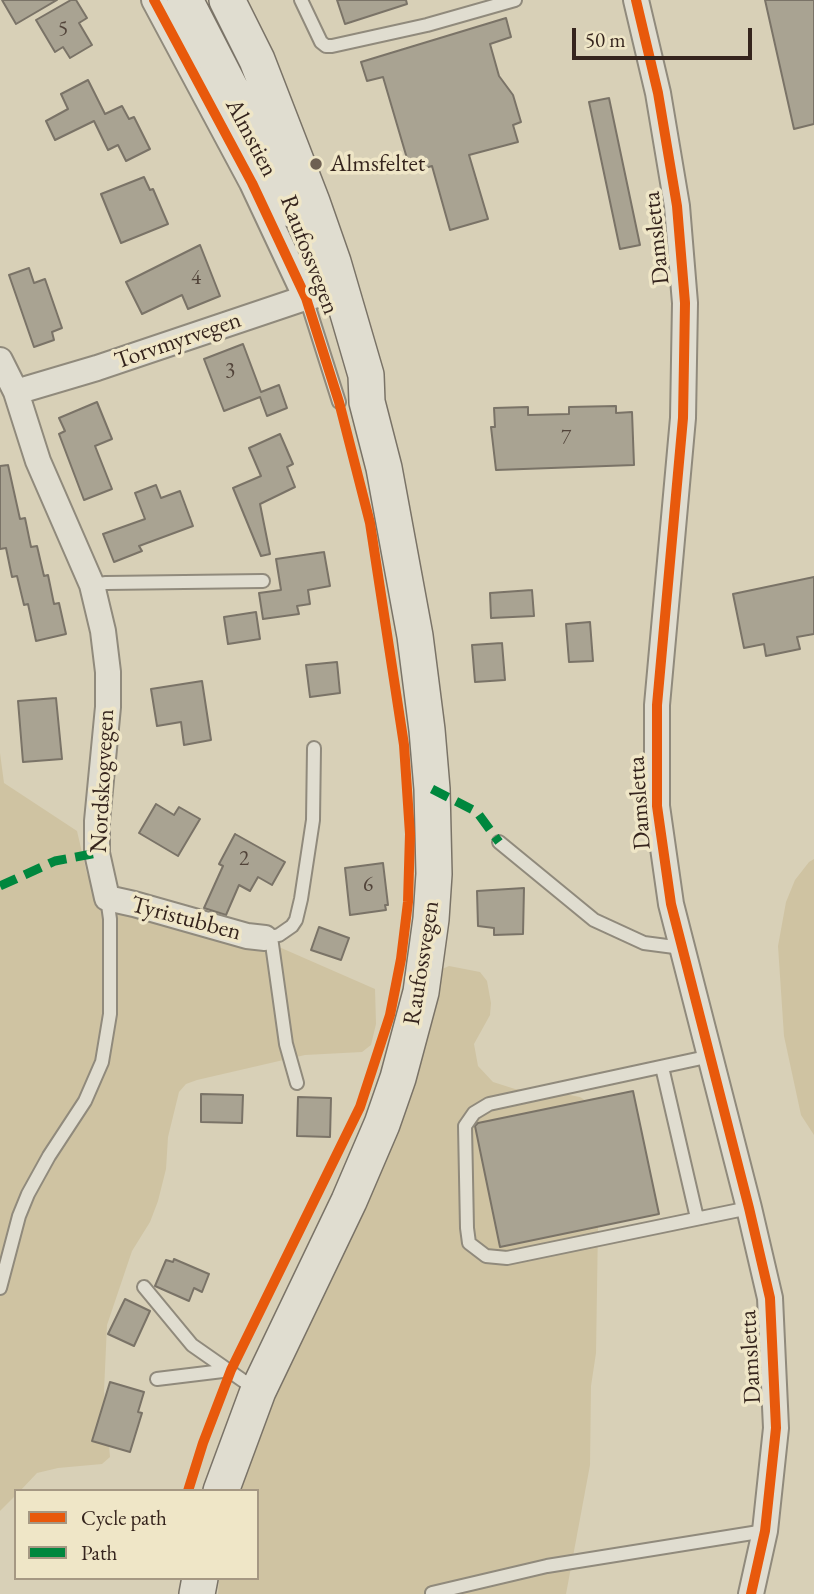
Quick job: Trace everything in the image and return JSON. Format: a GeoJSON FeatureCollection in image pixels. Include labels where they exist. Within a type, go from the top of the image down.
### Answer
{"type":"FeatureCollection","features":[{"type":"Feature","properties":{"kind":"main road","name":"Raufossvegen"},"geometry":{"type":"LineString","coordinates":[[185,0],[287,195],[324,293],[366,375],[353,402],[401,553],[427,730],[433,826],[431,919],[425,970],[411,1036],[385,1114],[349,1201],[258,1391],[222,1489]]}},
{"type":"Feature","properties":{"kind":"main road","name":"Raufossvegen"},"geometry":{"type":"LineString","coordinates":[[227,0],[257,60],[312,202],[324,293]]}},
{"type":"Feature","properties":{"kind":"street","name":"Almstien"},"geometry":{"type":"LineString","coordinates":[[153,0],[251,183],[324,293]]}},
{"type":"Feature","properties":{"kind":"street","name":"Damsletta"},"geometry":{"type":"LineString","coordinates":[[636,0],[658,93],[677,206],[685,303],[683,418],[657,705],[656,760],[661,831],[671,904],[770,1298],[776,1428],[765,1531],[751,1594]]}},
{"type":"Feature","properties":{"kind":"street","name":"Torvmyrvegen"},"geometry":{"type":"LineString","coordinates":[[16,392],[324,293]]}},
{"type":"Feature","properties":{"kind":"street","name":"Nordskogvegen"},"geometry":{"type":"LineString","coordinates":[[0,360],[16,392],[38,461],[92,585],[103,631],[108,672],[97,853],[107,898]]}},
{"type":"Feature","properties":{"kind":"street","name":"Tyristubben"},"geometry":{"type":"LineString","coordinates":[[107,898],[247,936],[268,938]]}},
{"type":"Feature","properties":{"kind":"lane"},"geometry":{"type":"LineString","coordinates":[[301,0],[321,42],[326,46],[428,24],[515,0]]}},
{"type":"Feature","properties":{"kind":"lane"},"geometry":{"type":"LineString","coordinates":[[92,585],[263,581]]}},
{"type":"Feature","properties":{"kind":"lane"},"geometry":{"type":"LineString","coordinates":[[297,1083],[286,1044],[278,975],[268,938],[292,926],[301,900],[313,820],[314,748]]}},
{"type":"Feature","properties":{"kind":"lane"},"geometry":{"type":"LineString","coordinates":[[499,842],[594,920],[644,943],[682,948]]}},
{"type":"Feature","properties":{"kind":"lane","name":"Nordskogvegen"},"geometry":{"type":"LineString","coordinates":[[0,1288],[19,1216],[28,1194],[85,1101],[102,1062],[110,1014],[110,919],[107,898]]}},
{"type":"Feature","properties":{"kind":"lane"},"geometry":{"type":"LineString","coordinates":[[711,1056],[489,1104],[474,1113],[465,1126],[469,1243],[485,1256],[507,1258],[749,1208]]}},
{"type":"Feature","properties":{"kind":"lane"},"geometry":{"type":"LineString","coordinates":[[662,1067],[697,1218]]}},
{"type":"Feature","properties":{"kind":"lane"},"geometry":{"type":"LineString","coordinates":[[144,1287],[192,1345],[258,1391]]}},
{"type":"Feature","properties":{"kind":"lane"},"geometry":{"type":"LineString","coordinates":[[157,1379],[231,1370]]}},
{"type":"Feature","properties":{"kind":"lane"},"geometry":{"type":"LineString","coordinates":[[432,1593],[547,1566],[765,1531]]}},
{"type":"Feature","properties":{"kind":"shaded area"},"geometry":{"type":"Polygon","coordinates":[[[0,753],[4,783],[77,831],[87,874],[102,891],[263,940],[375,989],[376,1024],[371,1045],[362,1052],[305,1055],[197,1080],[186,1084],[179,1092],[168,1137],[166,1169],[158,1201],[150,1222],[132,1251],[107,1325],[104,1391],[110,1457],[102,1464],[37,1473],[22,1489],[14,1489],[14,1497],[0,1511],[0,753]]]}},
{"type":"Feature","properties":{"kind":"shaded area"},"geometry":{"type":"Polygon","coordinates":[[[814,859],[814,1135],[801,1115],[784,1036],[778,946],[786,902],[795,880],[814,859]]]}},
{"type":"Feature","properties":{"kind":"shaded area"},"geometry":{"type":"Polygon","coordinates":[[[449,966],[480,972],[487,981],[490,1015],[474,1044],[478,1066],[493,1082],[515,1089],[549,1091],[580,1097],[607,1115],[598,1226],[596,1353],[591,1386],[590,1465],[566,1594],[218,1594],[219,1580],[259,1580],[259,1489],[238,1489],[256,1435],[370,1197],[440,970],[449,966]]]}},
{"type":"Feature","properties":{"kind":"building"},"geometry":{"type":"Polygon","coordinates":[[[2,0],[57,0],[16,24],[2,0]]]}},
{"type":"Feature","properties":{"kind":"building"},"geometry":{"type":"Polygon","coordinates":[[[71,0],[76,0],[87,18],[79,23],[92,45],[70,58],[63,47],[55,52],[36,20],[71,0]]]}},
{"type":"Feature","properties":{"kind":"building"},"geometry":{"type":"Polygon","coordinates":[[[337,0],[406,0],[407,4],[345,24],[337,0]]]}},
{"type":"Feature","properties":{"kind":"building"},"geometry":{"type":"Polygon","coordinates":[[[765,0],[814,0],[814,124],[794,129],[765,0]]]}},
{"type":"Feature","properties":{"kind":"building"},"geometry":{"type":"Polygon","coordinates":[[[506,18],[511,37],[490,44],[499,76],[513,95],[521,122],[513,125],[518,142],[469,155],[488,219],[450,230],[432,166],[411,172],[383,77],[367,81],[361,62],[506,18]]]}},
{"type":"Feature","properties":{"kind":"building"},"geometry":{"type":"Polygon","coordinates":[[[88,80],[105,114],[122,106],[129,119],[134,117],[150,149],[126,161],[118,145],[108,150],[94,121],[55,140],[46,121],[68,109],[61,94],[88,80]]]}},
{"type":"Feature","properties":{"kind":"building"},"geometry":{"type":"Polygon","coordinates":[[[609,98],[640,245],[620,249],[589,102],[609,98]]]}},
{"type":"Feature","properties":{"kind":"building"},"geometry":{"type":"Polygon","coordinates":[[[144,177],[150,190],[153,189],[168,224],[121,243],[101,194],[144,177]]]}},
{"type":"Feature","properties":{"kind":"building"},"geometry":{"type":"Polygon","coordinates":[[[200,245],[220,296],[188,309],[182,295],[142,314],[126,282],[200,245]]]}},
{"type":"Feature","properties":{"kind":"building"},"geometry":{"type":"Polygon","coordinates":[[[29,268],[34,283],[45,279],[62,328],[52,332],[54,340],[34,347],[9,275],[29,268]]]}},
{"type":"Feature","properties":{"kind":"building"},"geometry":{"type":"Polygon","coordinates":[[[243,344],[261,392],[279,385],[287,408],[267,416],[260,397],[224,411],[204,359],[243,344]]]}},
{"type":"Feature","properties":{"kind":"building"},"geometry":{"type":"Polygon","coordinates":[[[97,402],[112,439],[95,446],[112,489],[84,500],[59,434],[65,431],[59,418],[97,402]]]}},
{"type":"Feature","properties":{"kind":"building"},"geometry":{"type":"Polygon","coordinates":[[[616,406],[616,413],[632,412],[634,465],[496,470],[491,427],[495,427],[494,408],[528,407],[528,415],[569,414],[569,407],[616,406]]]}},
{"type":"Feature","properties":{"kind":"building"},"geometry":{"type":"Polygon","coordinates":[[[280,434],[293,464],[287,467],[295,487],[260,504],[270,554],[261,556],[233,488],[261,476],[249,448],[280,434]]]}},
{"type":"Feature","properties":{"kind":"building"},"geometry":{"type":"Polygon","coordinates":[[[8,465],[20,519],[25,518],[31,547],[37,546],[44,576],[48,575],[54,604],[59,603],[66,634],[36,641],[28,604],[24,605],[17,576],[12,577],[6,548],[0,549],[0,466],[8,465]]]}},
{"type":"Feature","properties":{"kind":"building"},"geometry":{"type":"Polygon","coordinates":[[[156,485],[161,498],[180,491],[193,526],[139,546],[142,551],[114,562],[103,534],[145,519],[135,493],[156,485]]]}},
{"type":"Feature","properties":{"kind":"building"},"geometry":{"type":"Polygon","coordinates":[[[324,552],[330,586],[308,590],[310,604],[297,606],[299,614],[263,619],[259,593],[281,590],[276,559],[324,552]]]}},
{"type":"Feature","properties":{"kind":"building"},"geometry":{"type":"Polygon","coordinates":[[[814,577],[814,634],[797,637],[800,649],[766,656],[764,644],[744,648],[733,594],[814,577]]]}},
{"type":"Feature","properties":{"kind":"building"},"geometry":{"type":"Polygon","coordinates":[[[532,590],[534,616],[491,618],[490,593],[532,590]]]}},
{"type":"Feature","properties":{"kind":"building"},"geometry":{"type":"Polygon","coordinates":[[[256,612],[260,639],[228,644],[224,617],[256,612]]]}},
{"type":"Feature","properties":{"kind":"building"},"geometry":{"type":"Polygon","coordinates":[[[590,622],[593,661],[569,662],[566,624],[590,622]]]}},
{"type":"Feature","properties":{"kind":"building"},"geometry":{"type":"Polygon","coordinates":[[[502,643],[505,680],[475,682],[472,645],[502,643]]]}},
{"type":"Feature","properties":{"kind":"building"},"geometry":{"type":"Polygon","coordinates":[[[337,662],[340,693],[310,697],[306,665],[337,662]]]}},
{"type":"Feature","properties":{"kind":"building"},"geometry":{"type":"Polygon","coordinates":[[[202,681],[211,740],[184,745],[181,722],[157,726],[151,689],[202,681]]]}},
{"type":"Feature","properties":{"kind":"building"},"geometry":{"type":"Polygon","coordinates":[[[56,698],[62,759],[23,762],[18,701],[56,698]]]}},
{"type":"Feature","properties":{"kind":"building"},"geometry":{"type":"Polygon","coordinates":[[[156,804],[174,815],[179,807],[200,819],[178,856],[139,833],[156,804]]]}},
{"type":"Feature","properties":{"kind":"building"},"geometry":{"type":"Polygon","coordinates":[[[235,834],[285,862],[272,885],[258,877],[250,891],[239,885],[226,915],[204,908],[223,866],[219,864],[235,834]]]}},
{"type":"Feature","properties":{"kind":"building"},"geometry":{"type":"Polygon","coordinates":[[[383,863],[388,905],[385,905],[386,910],[350,915],[345,868],[383,863]]]}},
{"type":"Feature","properties":{"kind":"building"},"geometry":{"type":"Polygon","coordinates":[[[524,888],[523,934],[494,935],[494,928],[478,926],[477,891],[524,888]]]}},
{"type":"Feature","properties":{"kind":"building"},"geometry":{"type":"Polygon","coordinates":[[[319,927],[349,938],[341,960],[311,950],[319,927]]]}},
{"type":"Feature","properties":{"kind":"building"},"geometry":{"type":"Polygon","coordinates":[[[633,1091],[659,1214],[500,1247],[475,1126],[478,1123],[633,1091]]]}},
{"type":"Feature","properties":{"kind":"building"},"geometry":{"type":"Polygon","coordinates":[[[201,1094],[243,1095],[242,1123],[201,1122],[201,1094]]]}},
{"type":"Feature","properties":{"kind":"building"},"geometry":{"type":"Polygon","coordinates":[[[298,1097],[331,1098],[330,1137],[297,1136],[298,1097]]]}},
{"type":"Feature","properties":{"kind":"building"},"geometry":{"type":"Polygon","coordinates":[[[174,1259],[209,1274],[202,1292],[194,1288],[189,1301],[155,1286],[166,1260],[173,1262],[174,1259]]]}},
{"type":"Feature","properties":{"kind":"building"},"geometry":{"type":"Polygon","coordinates":[[[125,1299],[150,1311],[134,1346],[108,1334],[125,1299]]]}},
{"type":"Feature","properties":{"kind":"building"},"geometry":{"type":"Polygon","coordinates":[[[110,1382],[144,1392],[138,1412],[142,1413],[130,1452],[92,1441],[110,1382]]]}},
{"type":"Feature","properties":{"kind":"marked path"},"geometry":{"type":"LineString","coordinates":[[432,789],[477,812],[499,842]]}},
{"type":"Feature","properties":{"kind":"marked path"},"geometry":{"type":"LineString","coordinates":[[0,886],[55,861],[97,853]]}},
{"type":"Feature","properties":{"kind":"cycle path"},"geometry":{"type":"LineString","coordinates":[[154,0],[252,183],[306,298],[339,402],[370,523],[404,745],[410,834],[408,902],[401,959],[390,1015],[360,1107],[231,1370],[189,1489]]}},
{"type":"Feature","properties":{"kind":"cycle path"},"geometry":{"type":"LineString","coordinates":[[636,0],[658,93],[677,206],[685,303],[683,418],[657,705],[657,806],[671,904],[770,1298],[776,1428],[765,1531],[751,1594]]}},
{"type":"Feature","properties":{"kind":"place","name":"Almsfeltet"},"geometry":{"type":"Point","coordinates":[316,164]}}]}
